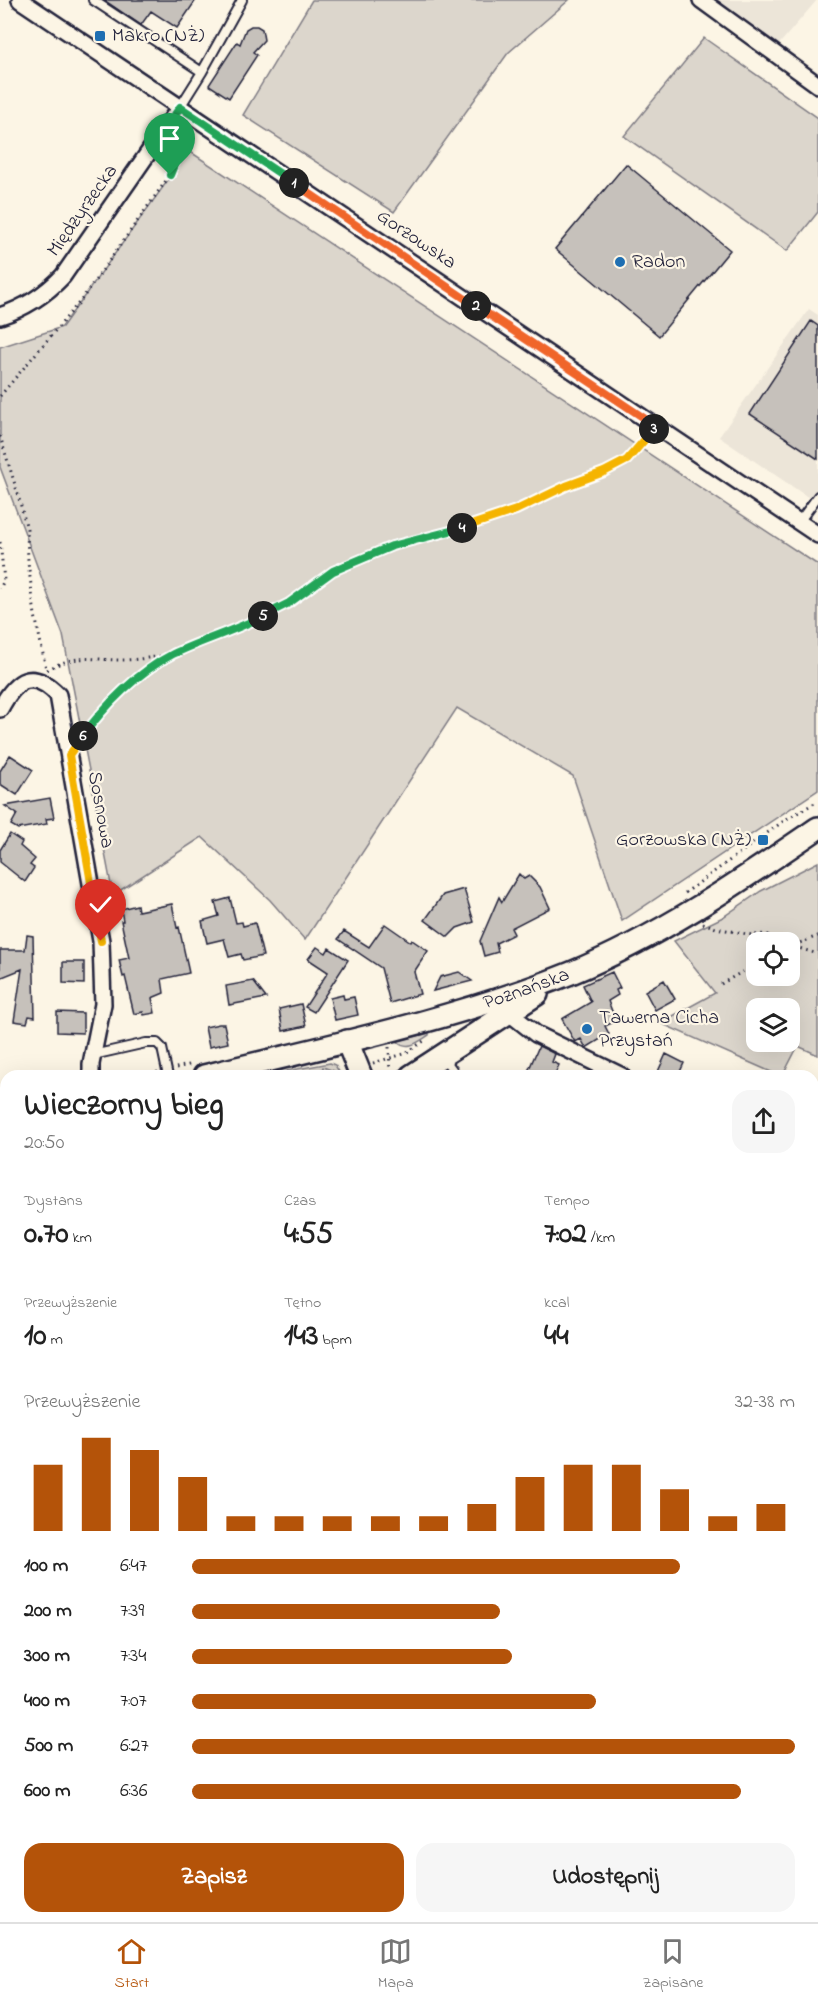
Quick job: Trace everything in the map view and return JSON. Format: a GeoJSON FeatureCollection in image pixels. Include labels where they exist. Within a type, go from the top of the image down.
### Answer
{"type":"FeatureCollection","features":[{"type":"Feature","properties":{"kind":"street","name":"Gorzowska"},"geometry":{"type":"LineString","coordinates":[[20,0],[818,535]]}},
{"type":"Feature","properties":{"kind":"street"},"geometry":{"type":"LineString","coordinates":[[701,0],[818,85]]}},
{"type":"Feature","properties":{"kind":"street","name":"Międzyrzecka"},"geometry":{"type":"LineString","coordinates":[[0,316],[32,302],[49,291],[63,276],[180,107]]}},
{"type":"Feature","properties":{"kind":"street"},"geometry":{"type":"LineString","coordinates":[[0,709],[7,695],[20,682],[33,679],[51,684]]}},
{"type":"Feature","properties":{"kind":"street","name":"Sosnowa"},"geometry":{"type":"LineString","coordinates":[[51,684],[69,755],[101,941],[103,1004],[92,1070]]}},
{"type":"Feature","properties":{"kind":"street","name":"Poznańska"},"geometry":{"type":"LineString","coordinates":[[229,1070],[462,1011],[571,973],[628,947],[698,909],[818,828]]}},
{"type":"Feature","properties":{"kind":"street"},"geometry":{"type":"LineString","coordinates":[[420,1070],[571,973]]}},
{"type":"Feature","properties":{"kind":"street"},"geometry":{"type":"LineString","coordinates":[[508,1012],[536,1034],[610,1070]]}},
{"type":"Feature","properties":{"kind":"street"},"geometry":{"type":"LineString","coordinates":[[347,1041],[364,1070]]}},
{"type":"Feature","properties":{"kind":"lane"},"geometry":{"type":"LineString","coordinates":[[93,0],[202,72]]}},
{"type":"Feature","properties":{"kind":"lane"},"geometry":{"type":"LineString","coordinates":[[180,107],[242,0]]}},
{"type":"Feature","properties":{"kind":"lane"},"geometry":{"type":"LineString","coordinates":[[799,522],[818,496]]}},
{"type":"Feature","properties":{"kind":"lane"},"geometry":{"type":"LineString","coordinates":[[93,1055],[146,1043],[157,1043],[162,1048],[167,1070]]}},
{"type":"Feature","properties":{"kind":"lane"},"geometry":{"type":"LineString","coordinates":[[442,1055],[454,1070]]}},
{"type":"Feature","properties":{"kind":"path"},"geometry":{"type":"LineString","coordinates":[[0,396],[82,299],[170,175],[178,149],[177,144],[162,134]]}},
{"type":"Feature","properties":{"kind":"path"},"geometry":{"type":"LineString","coordinates":[[69,755],[89,727],[112,702],[141,676],[171,655],[247,624],[289,603],[333,571],[382,550],[469,526],[516,510],[566,486],[604,472],[627,460],[656,426]]}},
{"type":"Feature","properties":{"kind":"path"},"geometry":{"type":"LineString","coordinates":[[0,436],[18,491],[27,529],[27,562],[35,615],[51,684]]}},
{"type":"Feature","properties":{"kind":"path"},"geometry":{"type":"LineString","coordinates":[[0,542],[4,579],[0,589]]}},
{"type":"Feature","properties":{"kind":"path"},"geometry":{"type":"LineString","coordinates":[[51,684],[63,661],[84,657],[123,660],[171,655]]}},
{"type":"Feature","properties":{"kind":"path"},"geometry":{"type":"LineString","coordinates":[[679,897],[785,820],[818,801]]}},
{"type":"Feature","properties":{"kind":"path"},"geometry":{"type":"LineString","coordinates":[[701,923],[746,933]]}},
{"type":"Feature","properties":{"kind":"path"},"geometry":{"type":"LineString","coordinates":[[800,942],[818,936]]}},
{"type":"Feature","properties":{"kind":"path"},"geometry":{"type":"LineString","coordinates":[[800,949],[818,954]]}},
{"type":"Feature","properties":{"kind":"path"},"geometry":{"type":"LineString","coordinates":[[721,984],[746,969]]}},
{"type":"Feature","properties":{"kind":"path"},"geometry":{"type":"LineString","coordinates":[[364,1070],[390,1056],[404,1054],[432,1036]]}},
{"type":"Feature","properties":{"kind":"path"},"geometry":{"type":"LineString","coordinates":[[389,1042],[390,1070]]}},
{"type":"Feature","properties":{"kind":"shaded area"},"geometry":{"type":"Polygon","coordinates":[[[312,0],[569,0],[508,53],[394,212],[243,115],[312,0]]]}},
{"type":"Feature","properties":{"kind":"shaded area"},"geometry":{"type":"Polygon","coordinates":[[[711,0],[817,0],[775,49],[711,0]]]}},
{"type":"Feature","properties":{"kind":"shaded area"},"geometry":{"type":"Polygon","coordinates":[[[704,38],[818,118],[818,212],[787,251],[624,136],[704,38]]]}},
{"type":"Feature","properties":{"kind":"shaded area"},"geometry":{"type":"Polygon","coordinates":[[[189,151],[818,565],[818,790],[622,921],[573,776],[457,708],[305,940],[270,900],[202,837],[113,895],[63,635],[0,467],[0,347],[62,327],[189,151]]]}},
{"type":"Feature","properties":{"kind":"shaded area"},"geometry":{"type":"Polygon","coordinates":[[[809,309],[818,315],[818,504],[719,437],[809,309]]]}},
{"type":"Feature","properties":{"kind":"shaded area"},"geometry":{"type":"Polygon","coordinates":[[[818,862],[818,1055],[800,1047],[800,998],[746,998],[746,1052],[795,1052],[786,1070],[767,1070],[660,1023],[715,993],[674,941],[723,917],[761,891],[818,862]]]}},
{"type":"Feature","properties":{"kind":"shaded area"},"geometry":{"type":"Polygon","coordinates":[[[429,1033],[421,1040],[409,1045],[397,1041],[429,1033]]]}},
{"type":"Feature","properties":{"kind":"shaded area"},"geometry":{"type":"Polygon","coordinates":[[[330,1063],[338,1070],[323,1067],[322,1070],[292,1070],[330,1063]]]}},
{"type":"Feature","properties":{"kind":"building"},"geometry":{"type":"Polygon","coordinates":[[[104,0],[196,0],[177,28],[151,11],[141,25],[104,0]]]}},
{"type":"Feature","properties":{"kind":"building"},"geometry":{"type":"Polygon","coordinates":[[[251,26],[262,29],[264,40],[253,52],[257,55],[229,98],[209,85],[237,42],[240,44],[246,29],[251,26]]]}},
{"type":"Feature","properties":{"kind":"building"},"geometry":{"type":"Polygon","coordinates":[[[626,164],[730,250],[659,336],[555,249],[626,164]]]}},
{"type":"Feature","properties":{"kind":"building"},"geometry":{"type":"Polygon","coordinates":[[[811,321],[818,326],[818,459],[750,414],[811,321]]]}},
{"type":"Feature","properties":{"kind":"building"},"geometry":{"type":"Polygon","coordinates":[[[10,755],[33,770],[17,795],[0,784],[0,771],[10,755]]]}},
{"type":"Feature","properties":{"kind":"building"},"geometry":{"type":"Polygon","coordinates":[[[50,798],[54,818],[46,819],[47,824],[18,829],[11,825],[17,814],[5,806],[50,798]]]}},
{"type":"Feature","properties":{"kind":"building"},"geometry":{"type":"Polygon","coordinates":[[[10,834],[22,842],[20,846],[35,859],[30,865],[34,868],[25,882],[0,862],[0,850],[10,834]]]}},
{"type":"Feature","properties":{"kind":"building"},"geometry":{"type":"Polygon","coordinates":[[[519,874],[524,879],[529,876],[540,887],[550,908],[511,928],[514,934],[496,943],[498,952],[484,956],[480,941],[499,897],[502,902],[519,874]]]}},
{"type":"Feature","properties":{"kind":"building"},"geometry":{"type":"Polygon","coordinates":[[[464,889],[474,922],[457,928],[448,937],[425,920],[443,895],[464,889]]]}},
{"type":"Feature","properties":{"kind":"building"},"geometry":{"type":"Polygon","coordinates":[[[230,898],[236,923],[242,922],[243,926],[255,923],[263,956],[243,960],[241,954],[229,957],[224,939],[207,943],[202,921],[219,916],[215,902],[230,898]]]}},
{"type":"Feature","properties":{"kind":"building"},"geometry":{"type":"Polygon","coordinates":[[[172,904],[189,973],[162,979],[164,993],[152,998],[155,1013],[134,1014],[119,960],[129,958],[121,921],[123,921],[121,909],[137,905],[138,911],[172,904]]]}},
{"type":"Feature","properties":{"kind":"building"},"geometry":{"type":"Polygon","coordinates":[[[385,924],[428,951],[414,972],[420,994],[390,1003],[381,968],[338,939],[344,931],[369,947],[385,924]]]}},
{"type":"Feature","properties":{"kind":"building"},"geometry":{"type":"Polygon","coordinates":[[[27,935],[33,936],[35,1017],[29,1016],[27,1023],[14,1021],[22,969],[0,978],[0,950],[25,950],[27,935]]]}},
{"type":"Feature","properties":{"kind":"building"},"geometry":{"type":"Polygon","coordinates":[[[317,947],[326,953],[329,948],[348,960],[314,1012],[305,1007],[328,972],[308,959],[317,947]]]}},
{"type":"Feature","properties":{"kind":"building"},"geometry":{"type":"Polygon","coordinates":[[[63,962],[84,962],[84,984],[63,983],[63,962]]]}},
{"type":"Feature","properties":{"kind":"building"},"geometry":{"type":"Polygon","coordinates":[[[459,972],[472,981],[433,991],[440,977],[459,972]]]}},
{"type":"Feature","properties":{"kind":"building"},"geometry":{"type":"Polygon","coordinates":[[[612,972],[620,988],[616,990],[618,995],[608,1001],[616,1021],[605,1026],[609,1034],[586,1048],[581,1039],[575,1042],[562,1019],[591,1002],[583,985],[612,972]]]}},
{"type":"Feature","properties":{"kind":"building"},"geometry":{"type":"Polygon","coordinates":[[[664,980],[675,999],[655,1010],[645,991],[664,980]]]}},
{"type":"Feature","properties":{"kind":"building"},"geometry":{"type":"Polygon","coordinates":[[[253,981],[266,998],[229,1005],[226,986],[253,981]]]}},
{"type":"Feature","properties":{"kind":"building"},"geometry":{"type":"Polygon","coordinates":[[[343,995],[344,999],[354,997],[358,1015],[335,1020],[330,998],[343,995]]]}},
{"type":"Feature","properties":{"kind":"building"},"geometry":{"type":"Polygon","coordinates":[[[301,1004],[306,1026],[283,1031],[279,1009],[301,1004]]]}},
{"type":"Feature","properties":{"kind":"building"},"geometry":{"type":"Polygon","coordinates":[[[57,1012],[83,1013],[83,1033],[57,1032],[57,1012]]]}},
{"type":"Feature","properties":{"kind":"building"},"geometry":{"type":"Polygon","coordinates":[[[224,1024],[228,1043],[209,1047],[205,1027],[224,1024]]]}},
{"type":"Feature","properties":{"kind":"building"},"geometry":{"type":"Polygon","coordinates":[[[539,1046],[555,1054],[552,1062],[559,1065],[557,1070],[529,1070],[539,1046]]]}},
{"type":"Feature","properties":{"kind":"building"},"geometry":{"type":"Polygon","coordinates":[[[666,1054],[684,1063],[681,1070],[659,1070],[666,1054]]]}},
{"type":"Feature","properties":{"kind":"place","name":"Makro (NŻ)"},"geometry":{"type":"Point","coordinates":[100,36]}},
{"type":"Feature","properties":{"kind":"place","name":"Radon"},"geometry":{"type":"Point","coordinates":[620,262]}},
{"type":"Feature","properties":{"kind":"place","name":"Gorzowska (NŻ)"},"geometry":{"type":"Point","coordinates":[763,840]}},
{"type":"Feature","properties":{"kind":"place","name":"Tawerna Cicha Przystań"},"geometry":{"type":"Point","coordinates":[587,1029]}},
{"type":"Feature","properties":{"kind":"route"},"geometry":{"type":"LineString","coordinates":[[101,941],[69,755],[89,727],[112,702],[141,676],[171,655],[247,624],[289,603],[333,571],[392,546],[469,526],[516,510],[566,486],[604,472],[627,460],[656,426],[180,107],[162,134],[177,144],[178,149],[170,175]]}}]}
